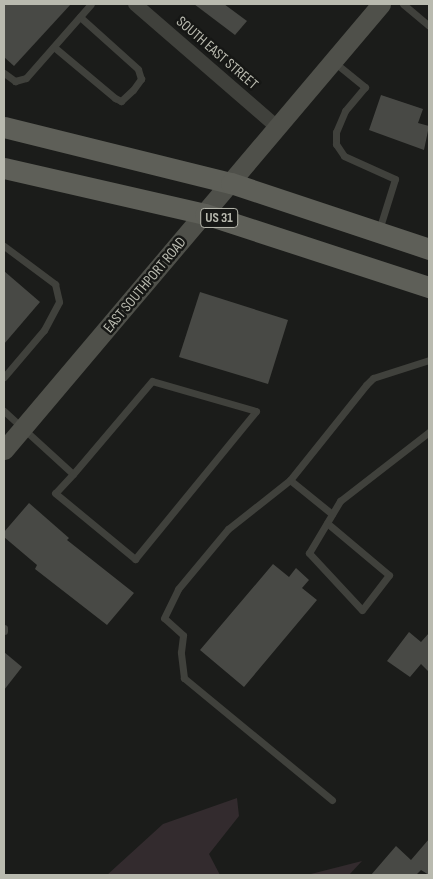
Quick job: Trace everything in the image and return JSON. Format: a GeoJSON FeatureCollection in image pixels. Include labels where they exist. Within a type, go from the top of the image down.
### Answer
{"type":"FeatureCollection","features":[{"type":"Feature","properties":{"kind":"main road","name":"EAST SOUTHPORT ROAD"},"geometry":{"type":"LineString","coordinates":[[4,450],[334,62],[381,4]]}},
{"type":"Feature","properties":{"kind":"main road","name":"US 31"},"geometry":{"type":"LineString","coordinates":[[4,127],[231,183],[429,249]]}},
{"type":"Feature","properties":{"kind":"main road","name":"US 31"},"geometry":{"type":"LineString","coordinates":[[4,168],[205,214],[429,287]]}},
{"type":"Feature","properties":{"kind":"street","name":"SOUTH EAST STREET"},"geometry":{"type":"LineString","coordinates":[[135,4],[278,128]]}},
{"type":"Feature","properties":{"kind":"lane"},"geometry":{"type":"LineString","coordinates":[[4,73],[15,81],[26,78],[91,4]]}},
{"type":"Feature","properties":{"kind":"lane"},"geometry":{"type":"LineString","coordinates":[[403,4],[429,26]]}},
{"type":"Feature","properties":{"kind":"lane"},"geometry":{"type":"LineString","coordinates":[[54,47],[115,98],[121,100],[134,90],[141,79],[138,69],[80,17]]}},
{"type":"Feature","properties":{"kind":"lane"},"geometry":{"type":"LineString","coordinates":[[334,62],[365,87],[345,111],[336,132],[336,144],[344,156],[395,179],[378,232]]}},
{"type":"Feature","properties":{"kind":"lane"},"geometry":{"type":"LineString","coordinates":[[4,246],[55,284],[58,302],[44,330],[4,377]]}},
{"type":"Feature","properties":{"kind":"lane"},"geometry":{"type":"LineString","coordinates":[[332,800],[184,678],[181,652],[183,635],[164,618],[178,589],[228,529],[290,480],[373,378],[429,360]]}},
{"type":"Feature","properties":{"kind":"lane"},"geometry":{"type":"LineString","coordinates":[[152,381],[256,411],[135,559],[55,494],[73,474],[152,381]]}},
{"type":"Feature","properties":{"kind":"lane"},"geometry":{"type":"LineString","coordinates":[[4,410],[21,430],[73,474]]}},
{"type":"Feature","properties":{"kind":"lane"},"geometry":{"type":"LineString","coordinates":[[327,523],[389,575],[362,610],[309,553],[340,501],[429,432]]}},
{"type":"Feature","properties":{"kind":"lane"},"geometry":{"type":"LineString","coordinates":[[290,480],[332,514]]}},
{"type":"Feature","properties":{"kind":"shaded area"},"geometry":{"type":"Polygon","coordinates":[[[237,798],[239,816],[209,854],[220,875],[107,875],[163,824],[237,798]]]}},
{"type":"Feature","properties":{"kind":"shaded area"},"geometry":{"type":"Polygon","coordinates":[[[362,861],[349,875],[307,875],[362,861]]]}},
{"type":"Feature","properties":{"kind":"building"},"geometry":{"type":"Polygon","coordinates":[[[4,4],[71,4],[14,66],[4,57],[4,4]]]}},
{"type":"Feature","properties":{"kind":"building"},"geometry":{"type":"Polygon","coordinates":[[[194,4],[224,4],[247,21],[235,35],[194,4]]]}},
{"type":"Feature","properties":{"kind":"building"},"geometry":{"type":"Polygon","coordinates":[[[381,95],[423,109],[418,123],[429,126],[424,150],[369,130],[381,95]]]}},
{"type":"Feature","properties":{"kind":"building"},"geometry":{"type":"Polygon","coordinates":[[[4,271],[40,302],[4,344],[4,271]]]}},
{"type":"Feature","properties":{"kind":"building"},"geometry":{"type":"Polygon","coordinates":[[[200,292],[288,320],[268,384],[179,357],[200,292]]]}},
{"type":"Feature","properties":{"kind":"building"},"geometry":{"type":"Polygon","coordinates":[[[29,503],[69,538],[67,540],[134,593],[107,625],[35,569],[37,565],[4,537],[4,532],[29,503]]]}},
{"type":"Feature","properties":{"kind":"building"},"geometry":{"type":"Polygon","coordinates":[[[273,564],[289,577],[296,568],[309,580],[302,588],[317,600],[244,687],[200,650],[273,564]]]}},
{"type":"Feature","properties":{"kind":"building"},"geometry":{"type":"Polygon","coordinates":[[[409,632],[421,642],[429,633],[429,672],[421,664],[410,677],[387,661],[409,632]]]}},
{"type":"Feature","properties":{"kind":"building"},"geometry":{"type":"Polygon","coordinates":[[[4,652],[22,667],[4,690],[4,652]]]}},
{"type":"Feature","properties":{"kind":"building"},"geometry":{"type":"Polygon","coordinates":[[[429,839],[429,875],[421,870],[416,875],[371,875],[396,846],[411,860],[429,839]]]}}]}
